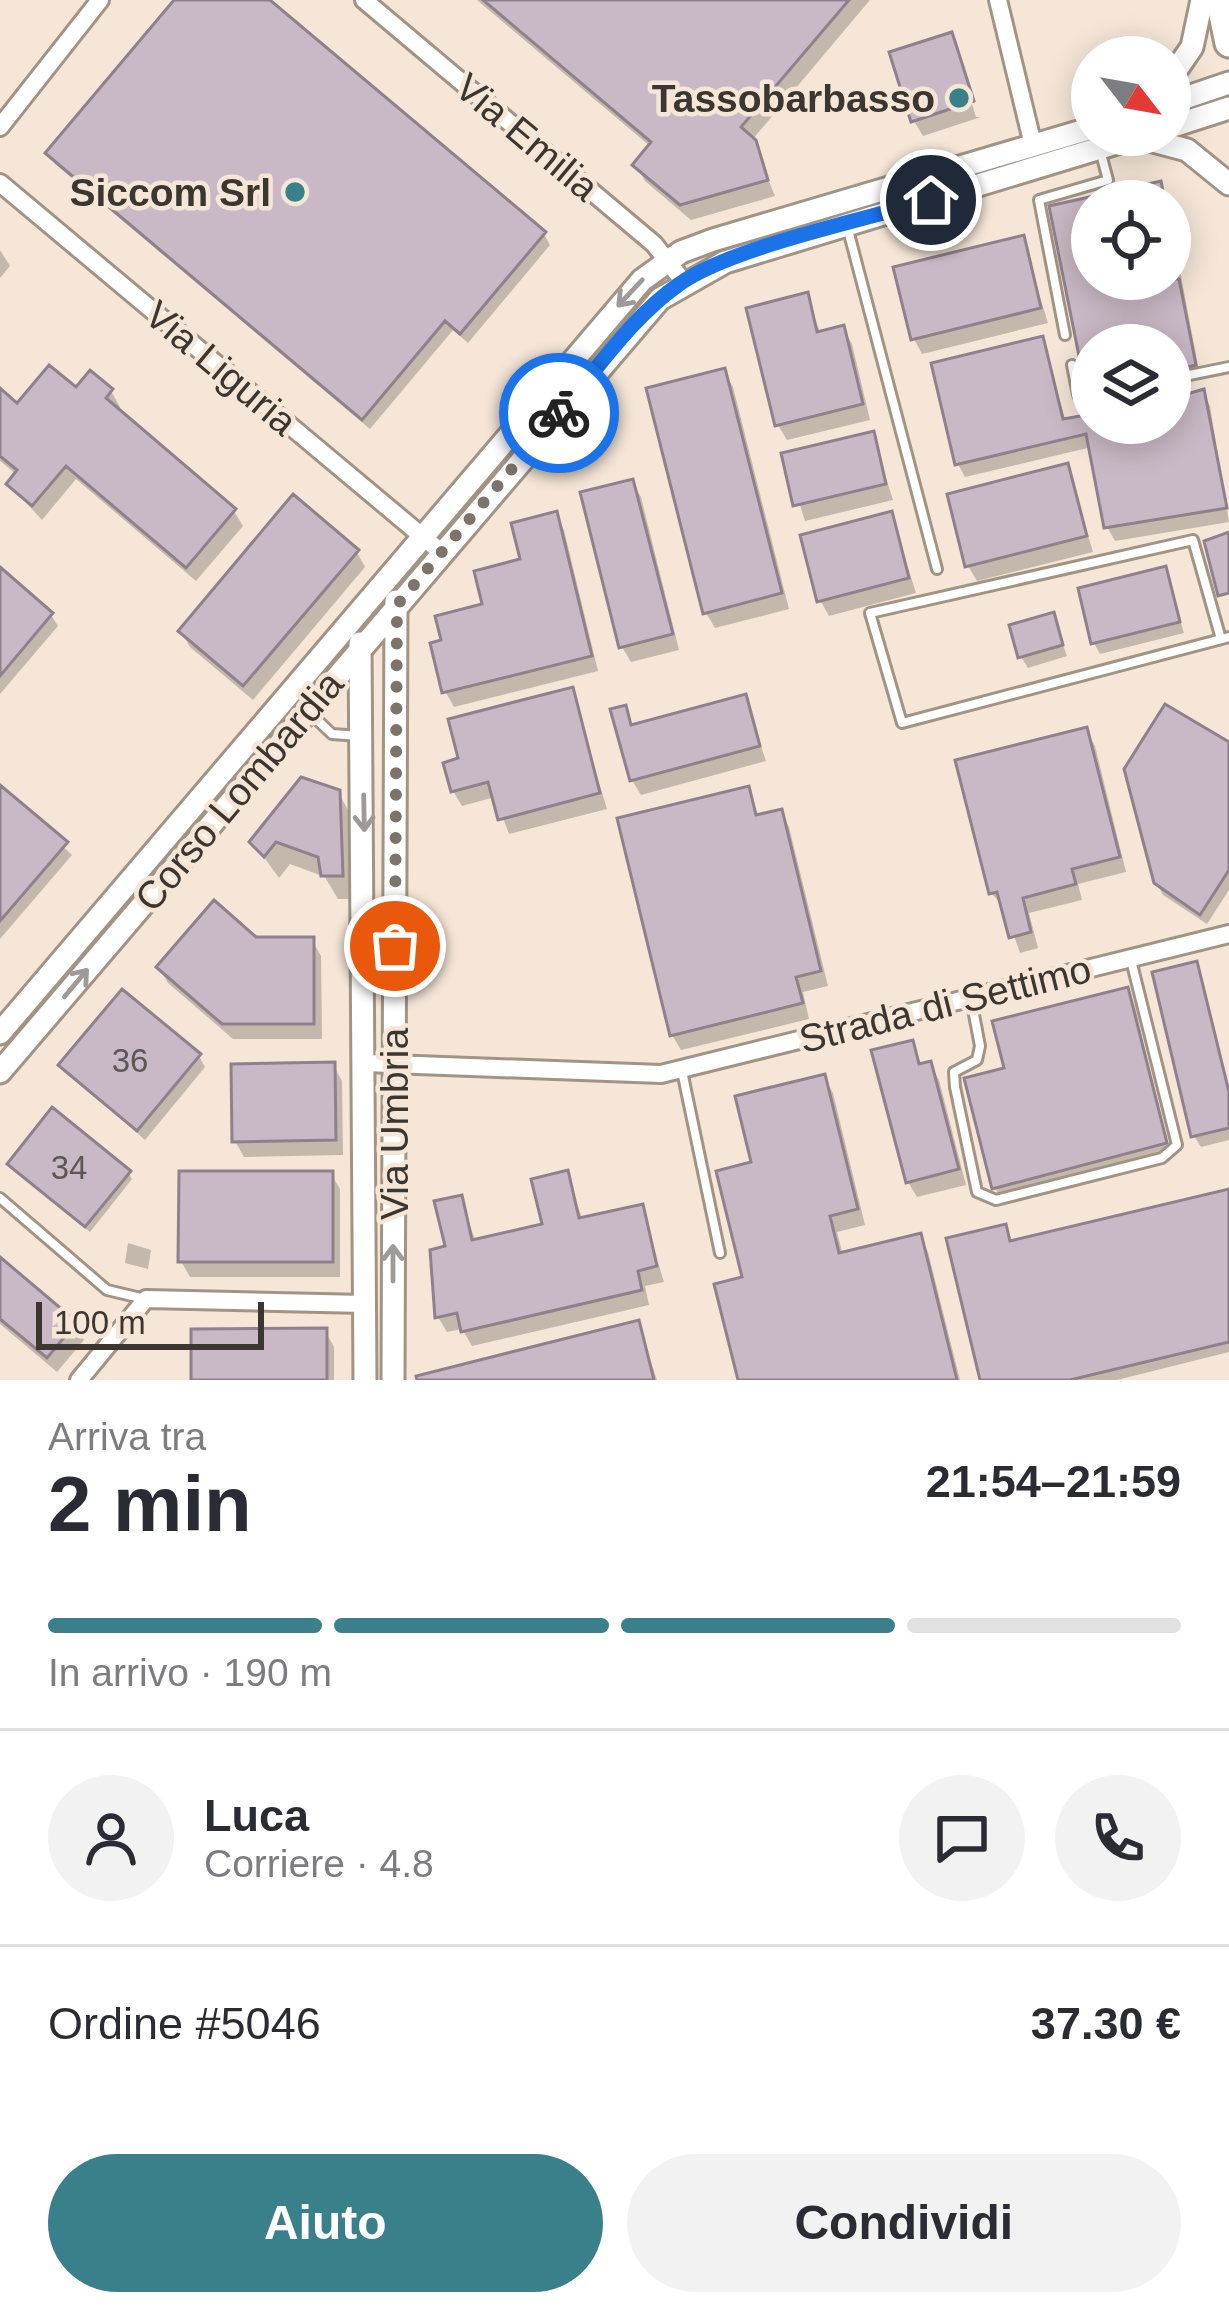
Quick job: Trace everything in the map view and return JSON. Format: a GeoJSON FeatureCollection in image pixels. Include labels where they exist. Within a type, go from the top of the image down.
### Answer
{"type":"FeatureCollection","features":[{"type":"Feature","properties":{"kind":"main road"},"geometry":{"type":"LineString","coordinates":[[1220,0],[1229,43]]}},
{"type":"Feature","properties":{"kind":"street"},"geometry":{"type":"LineString","coordinates":[[0,127],[100,0]]}},
{"type":"Feature","properties":{"kind":"street","name":"Via Emilia"},"geometry":{"type":"LineString","coordinates":[[364,0],[668,260],[683,281]]}},
{"type":"Feature","properties":{"kind":"street"},"geometry":{"type":"LineString","coordinates":[[998,0],[1033,145]]}},
{"type":"Feature","properties":{"kind":"street"},"geometry":{"type":"LineString","coordinates":[[1191,48],[1202,0]]}},
{"type":"Feature","properties":{"kind":"street"},"geometry":{"type":"LineString","coordinates":[[1191,96],[1229,83]]}},
{"type":"Feature","properties":{"kind":"street"},"geometry":{"type":"LineString","coordinates":[[1191,120],[1229,108]]}},
{"type":"Feature","properties":{"kind":"street","name":"Corso Lombardia"},"geometry":{"type":"LineString","coordinates":[[0,1034],[642,280],[668,260],[713,240],[1033,145],[1071,141]]}},
{"type":"Feature","properties":{"kind":"street","name":"Corso Lombardia"},"geometry":{"type":"LineString","coordinates":[[0,1072],[631,328],[683,281],[724,262],[847,225],[1071,147]]}},
{"type":"Feature","properties":{"kind":"street"},"geometry":{"type":"LineString","coordinates":[[1191,153],[1229,184]]}},
{"type":"Feature","properties":{"kind":"street","name":"Via Liguria"},"geometry":{"type":"LineString","coordinates":[[0,183],[441,552]]}},
{"type":"Feature","properties":{"kind":"street"},"geometry":{"type":"LineString","coordinates":[[539,399],[558,415]]}},
{"type":"Feature","properties":{"kind":"street","name":"Via Umbria"},"geometry":{"type":"LineString","coordinates":[[393,1380],[396,568]]}},
{"type":"Feature","properties":{"kind":"street","name":"Via Umbria"},"geometry":{"type":"LineString","coordinates":[[358,612],[365,871],[365,1380]]}},
{"type":"Feature","properties":{"kind":"street"},"geometry":{"type":"LineString","coordinates":[[243,748],[261,765]]}},
{"type":"Feature","properties":{"kind":"street"},"geometry":{"type":"LineString","coordinates":[[365,871],[395,867]]}},
{"type":"Feature","properties":{"kind":"street","name":"Strada di Settimo"},"geometry":{"type":"LineString","coordinates":[[365,1063],[661,1074],[1229,934]]}},
{"type":"Feature","properties":{"kind":"street"},"geometry":{"type":"LineString","coordinates":[[79,1380],[146,1299],[365,1304]]}},
{"type":"Feature","properties":{"kind":"lane"},"geometry":{"type":"LineString","coordinates":[[1065,335],[1040,200],[1108,180],[1101,156]]}},
{"type":"Feature","properties":{"kind":"lane"},"geometry":{"type":"LineString","coordinates":[[847,225],[938,569]]}},
{"type":"Feature","properties":{"kind":"lane"},"geometry":{"type":"LineString","coordinates":[[1191,375],[1229,367]]}},
{"type":"Feature","properties":{"kind":"lane"},"geometry":{"type":"LineString","coordinates":[[1193,540],[1225,638],[902,723],[870,613],[1193,540]]}},
{"type":"Feature","properties":{"kind":"lane"},"geometry":{"type":"LineString","coordinates":[[307,710],[332,734],[362,736]]}},
{"type":"Feature","properties":{"kind":"lane"},"geometry":{"type":"LineString","coordinates":[[971,998],[980,1046],[977,1060],[954,1072],[955,1087],[977,1192],[996,1200],[1162,1158],[1177,1144],[1131,958]]}},
{"type":"Feature","properties":{"kind":"lane"},"geometry":{"type":"LineString","coordinates":[[681,1069],[720,1253]]}},
{"type":"Feature","properties":{"kind":"lane"},"geometry":{"type":"LineString","coordinates":[[0,1198],[107,1290],[146,1299]]}},
{"type":"Feature","properties":{"kind":"building","name":"Siccom Srl"},"geometry":{"type":"Polygon","coordinates":[[[174,0],[270,0],[546,232],[460,334],[445,321],[362,420],[45,153],[174,0]]]}},
{"type":"Feature","properties":{"kind":"building"},"geometry":{"type":"Polygon","coordinates":[[[483,0],[849,0],[741,127],[756,140],[768,180],[680,205],[632,165],[651,142],[483,0]]]}},
{"type":"Feature","properties":{"kind":"building"},"geometry":{"type":"Polygon","coordinates":[[[952,32],[974,101],[911,122],[889,52],[952,32]]]}},
{"type":"Feature","properties":{"kind":"building"},"geometry":{"type":"Polygon","coordinates":[[[1071,201],[1071,300],[1183,300],[1188,324],[1073,324],[1049,206],[1071,201]]]}},
{"type":"Feature","properties":{"kind":"building"},"geometry":{"type":"Polygon","coordinates":[[[1024,235],[1041,308],[911,340],[893,267],[1024,235]]]}},
{"type":"Feature","properties":{"kind":"building"},"geometry":{"type":"Polygon","coordinates":[[[808,292],[817,332],[844,325],[863,404],[775,426],[746,308],[808,292]]]}},
{"type":"Feature","properties":{"kind":"building"},"geometry":{"type":"Polygon","coordinates":[[[1043,336],[1063,419],[1071,418],[1071,438],[955,465],[931,363],[1043,336]]]}},
{"type":"Feature","properties":{"kind":"building"},"geometry":{"type":"Polygon","coordinates":[[[49,365],[76,387],[90,370],[113,389],[106,398],[236,509],[186,568],[66,466],[32,506],[6,484],[17,470],[0,456],[0,388],[17,403],[49,365]]]}},
{"type":"Feature","properties":{"kind":"building"},"geometry":{"type":"Polygon","coordinates":[[[725,368],[782,593],[703,614],[646,388],[725,368]]]}},
{"type":"Feature","properties":{"kind":"building"},"geometry":{"type":"Polygon","coordinates":[[[1204,389],[1227,508],[1104,528],[1088,444],[1191,444],[1191,393],[1204,389]]]}},
{"type":"Feature","properties":{"kind":"building"},"geometry":{"type":"Polygon","coordinates":[[[874,431],[886,484],[793,506],[781,453],[874,431]]]}},
{"type":"Feature","properties":{"kind":"building"},"geometry":{"type":"Polygon","coordinates":[[[1068,463],[1087,536],[965,567],[947,494],[1068,463]]]}},
{"type":"Feature","properties":{"kind":"building"},"geometry":{"type":"Polygon","coordinates":[[[633,479],[673,634],[619,648],[580,492],[633,479]]]}},
{"type":"Feature","properties":{"kind":"building"},"geometry":{"type":"Polygon","coordinates":[[[293,494],[359,550],[243,686],[178,631],[293,494]]]}},
{"type":"Feature","properties":{"kind":"building"},"geometry":{"type":"Polygon","coordinates":[[[557,511],[592,656],[442,693],[430,643],[441,640],[435,616],[482,604],[474,571],[520,559],[511,523],[557,511]]]}},
{"type":"Feature","properties":{"kind":"building"},"geometry":{"type":"Polygon","coordinates":[[[892,511],[909,578],[817,602],[800,535],[892,511]]]}},
{"type":"Feature","properties":{"kind":"building"},"geometry":{"type":"Polygon","coordinates":[[[1229,532],[1229,593],[1218,596],[1204,541],[1229,532]]]}},
{"type":"Feature","properties":{"kind":"building"},"geometry":{"type":"Polygon","coordinates":[[[1166,566],[1180,622],[1091,644],[1078,588],[1166,566]]]}},
{"type":"Feature","properties":{"kind":"building"},"geometry":{"type":"Polygon","coordinates":[[[0,567],[53,613],[0,676],[0,567]]]}},
{"type":"Feature","properties":{"kind":"building"},"geometry":{"type":"Polygon","coordinates":[[[1054,612],[1063,645],[1018,658],[1009,625],[1054,612]]]}},
{"type":"Feature","properties":{"kind":"building"},"geometry":{"type":"Polygon","coordinates":[[[573,687],[600,793],[498,820],[488,782],[451,792],[443,763],[458,758],[448,719],[573,687]]]}},
{"type":"Feature","properties":{"kind":"building"},"geometry":{"type":"Polygon","coordinates":[[[746,694],[760,746],[630,781],[610,709],[626,705],[631,725],[746,694]]]}},
{"type":"Feature","properties":{"kind":"building"},"geometry":{"type":"Polygon","coordinates":[[[1165,704],[1229,742],[1229,870],[1200,915],[1154,883],[1124,769],[1165,704]]]}},
{"type":"Feature","properties":{"kind":"building"},"geometry":{"type":"Polygon","coordinates":[[[1087,727],[1120,857],[1072,869],[1076,884],[1023,898],[1031,932],[1009,938],[997,892],[989,894],[955,760],[1087,727]]]}},
{"type":"Feature","properties":{"kind":"building"},"geometry":{"type":"Polygon","coordinates":[[[301,777],[340,790],[343,876],[321,876],[318,857],[276,842],[264,857],[249,842],[301,777]]]}},
{"type":"Feature","properties":{"kind":"building"},"geometry":{"type":"Polygon","coordinates":[[[0,785],[68,842],[0,921],[0,785]]]}},
{"type":"Feature","properties":{"kind":"building"},"geometry":{"type":"Polygon","coordinates":[[[749,786],[756,815],[782,809],[821,971],[796,977],[803,1003],[670,1036],[617,818],[749,786]]]}},
{"type":"Feature","properties":{"kind":"building"},"geometry":{"type":"Polygon","coordinates":[[[214,900],[256,937],[314,937],[314,1024],[222,1024],[156,967],[214,900]]]}},
{"type":"Feature","properties":{"kind":"building"},"geometry":{"type":"Polygon","coordinates":[[[1197,961],[1229,1092],[1229,1128],[1191,1137],[1152,972],[1197,961]]]}},
{"type":"Feature","properties":{"kind":"building"},"geometry":{"type":"Polygon","coordinates":[[[1128,987],[1167,1143],[992,1189],[964,1078],[1004,1068],[992,1021],[1128,987]]]}},
{"type":"Feature","properties":{"kind":"building"},"geometry":{"type":"Polygon","coordinates":[[[122,989],[201,1054],[137,1131],[58,1065],[122,989]]]}},
{"type":"Feature","properties":{"kind":"building"},"geometry":{"type":"Polygon","coordinates":[[[913,1040],[919,1064],[931,1061],[959,1169],[906,1183],[871,1050],[913,1040]]]}},
{"type":"Feature","properties":{"kind":"building"},"geometry":{"type":"Polygon","coordinates":[[[335,1062],[336,1140],[232,1142],[231,1064],[335,1062]]]}},
{"type":"Feature","properties":{"kind":"building"},"geometry":{"type":"Polygon","coordinates":[[[825,1074],[858,1209],[830,1216],[839,1253],[921,1233],[957,1380],[738,1380],[714,1284],[742,1277],[716,1171],[751,1162],[735,1096],[825,1074]]]}},
{"type":"Feature","properties":{"kind":"building"},"geometry":{"type":"Polygon","coordinates":[[[52,1107],[131,1171],[85,1227],[7,1164],[52,1107]]]}},
{"type":"Feature","properties":{"kind":"building"},"geometry":{"type":"Polygon","coordinates":[[[568,1170],[579,1218],[643,1204],[657,1266],[638,1271],[642,1290],[461,1332],[457,1313],[435,1318],[430,1250],[445,1246],[434,1201],[462,1195],[472,1240],[542,1224],[531,1179],[568,1170]]]}},
{"type":"Feature","properties":{"kind":"building"},"geometry":{"type":"Polygon","coordinates":[[[179,1171],[333,1171],[333,1262],[178,1262],[179,1171]]]}},
{"type":"Feature","properties":{"kind":"building"},"geometry":{"type":"Polygon","coordinates":[[[1229,1189],[1229,1342],[1070,1380],[980,1380],[946,1238],[1006,1224],[1010,1241],[1229,1189]]]}},
{"type":"Feature","properties":{"kind":"building"},"geometry":{"type":"Polygon","coordinates":[[[0,1257],[77,1322],[47,1358],[0,1319],[0,1257]]]}},
{"type":"Feature","properties":{"kind":"building"},"geometry":{"type":"Polygon","coordinates":[[[639,1320],[654,1380],[417,1380],[416,1376],[639,1320]]]}},
{"type":"Feature","properties":{"kind":"building"},"geometry":{"type":"Polygon","coordinates":[[[327,1328],[327,1380],[191,1380],[191,1329],[327,1328]]]}},
{"type":"Feature","properties":{"kind":"way so far"},"geometry":{"type":"LineString","coordinates":[[395,946],[397,605],[559,413]]}},
{"type":"Feature","properties":{"kind":"place","name":"Tassobarbasso"},"geometry":{"type":"Point","coordinates":[959,98]}},
{"type":"Feature","properties":{"kind":"place","name":"Siccom Srl"},"geometry":{"type":"Point","coordinates":[295,192]}},
{"type":"Feature","properties":{"kind":"route"},"geometry":{"type":"LineString","coordinates":[[559,413],[631,328],[683,281],[724,262],[931,200]]}}]}
